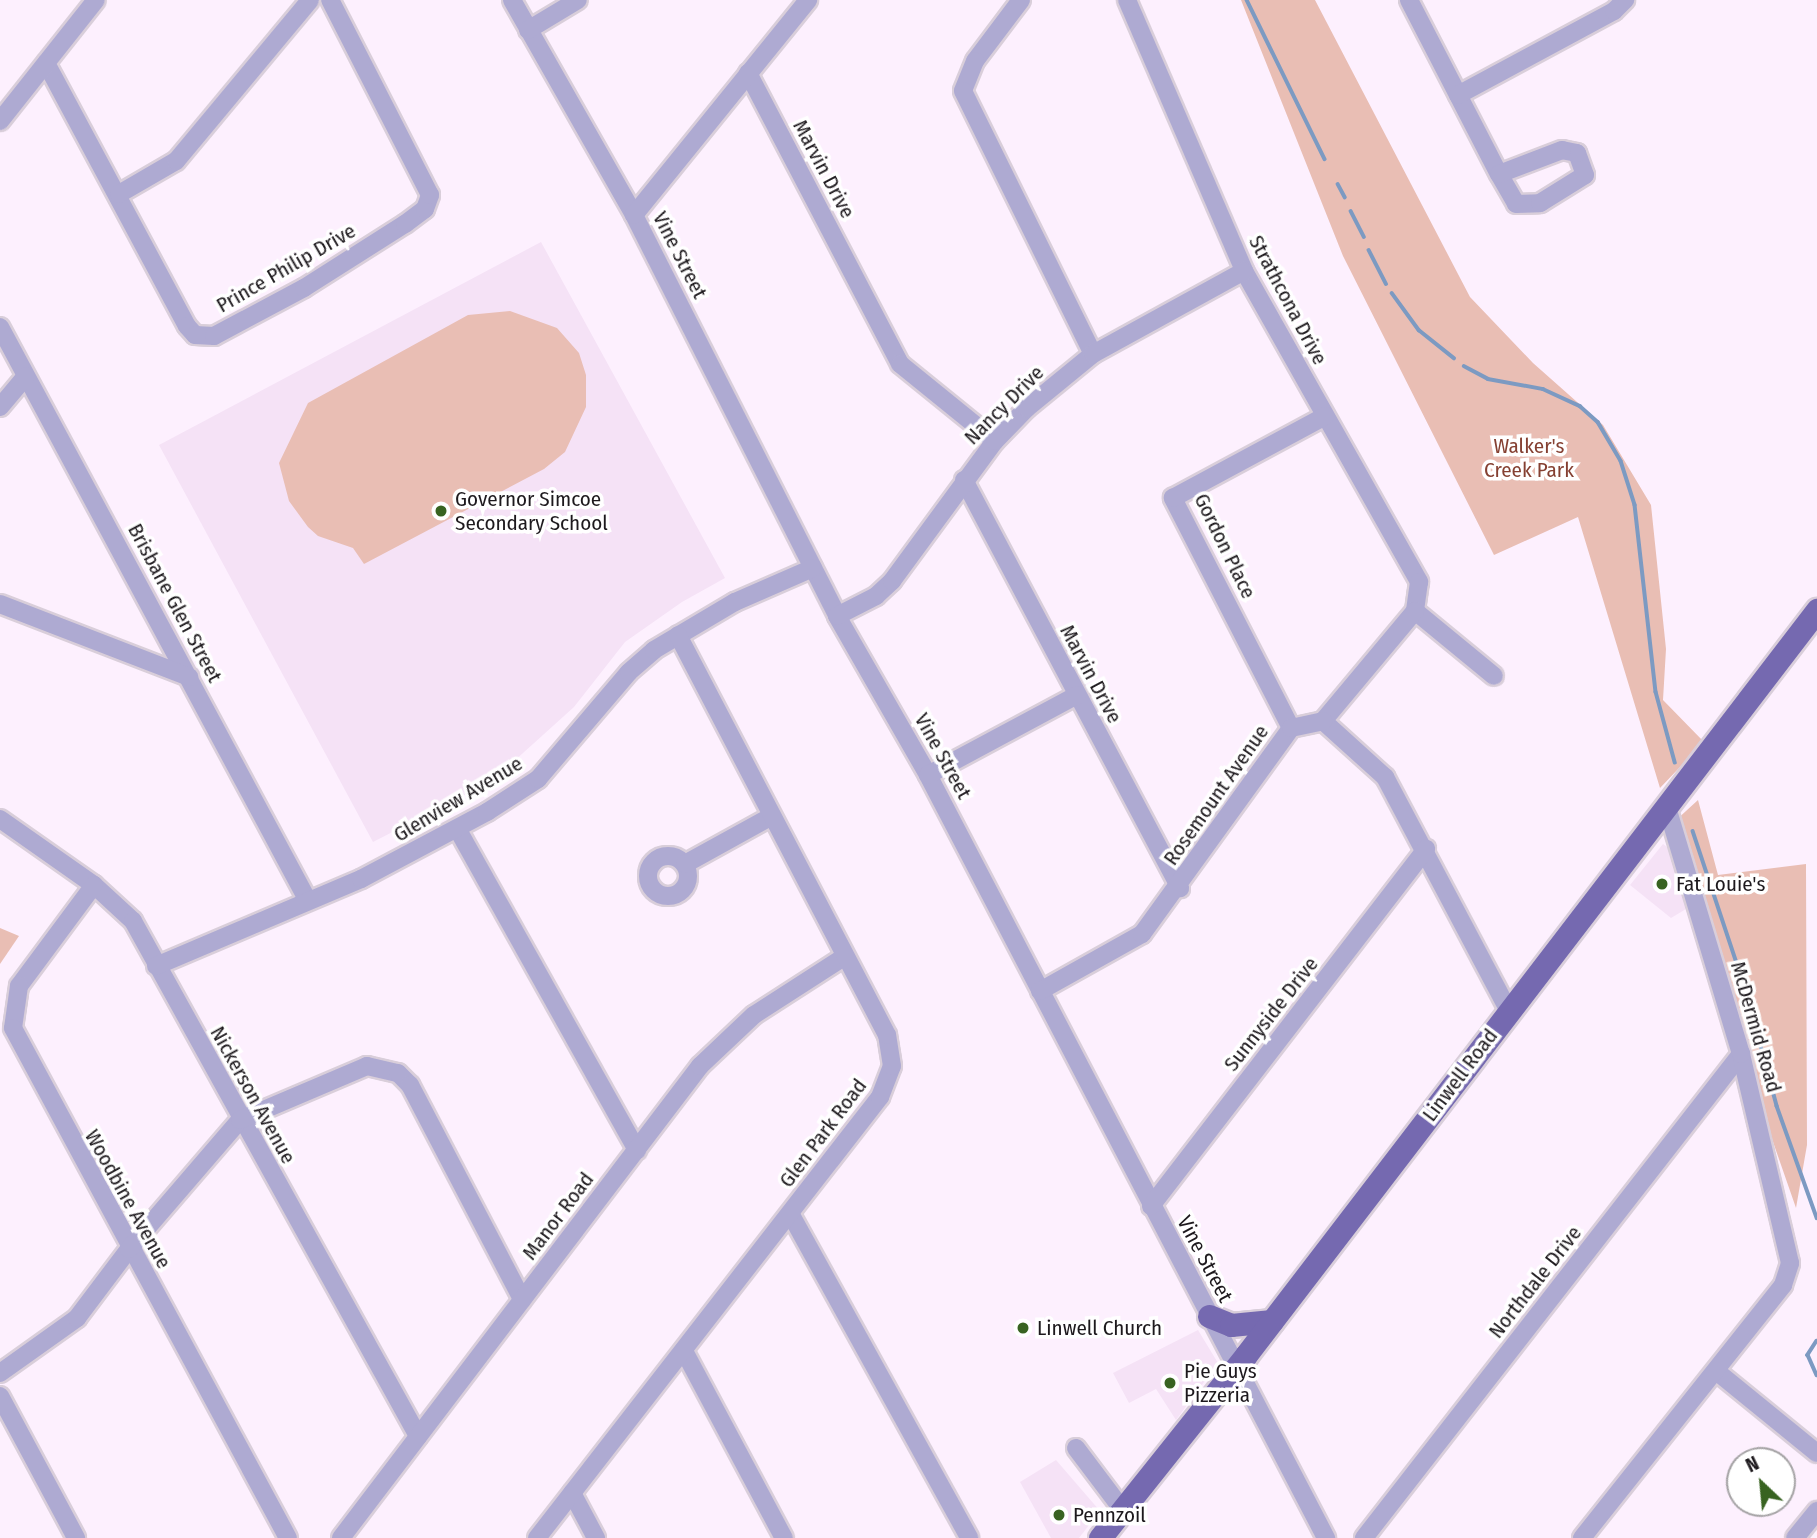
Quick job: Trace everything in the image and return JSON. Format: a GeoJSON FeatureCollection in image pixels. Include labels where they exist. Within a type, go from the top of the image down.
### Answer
{"type":"FeatureCollection","features":[{"type":"Feature","properties":{"kind":"main road","name":"Linwell Road"},"geometry":{"type":"LineString","coordinates":[[1101,1538],[1236,1368],[1817,610]]}},
{"type":"Feature","properties":{"kind":"main road"},"geometry":{"type":"LineString","coordinates":[[1209,1316],[1231,1325],[1272,1321]]}},
{"type":"Feature","properties":{"kind":"street"},"geometry":{"type":"LineString","coordinates":[[0,121],[96,0]]}},
{"type":"Feature","properties":{"kind":"street"},"geometry":{"type":"LineString","coordinates":[[118,194],[176,160],[310,0]]}},
{"type":"Feature","properties":{"kind":"street","name":"Prince Philip Drive"},"geometry":{"type":"LineString","coordinates":[[46,63],[187,326],[204,337],[304,288],[425,209],[430,195],[425,179],[330,0]]}},
{"type":"Feature","properties":{"kind":"street","name":"Vine Street"},"geometry":{"type":"LineString","coordinates":[[512,0],[634,215],[837,616],[929,775],[1326,1538]]}},
{"type":"Feature","properties":{"kind":"street"},"geometry":{"type":"LineString","coordinates":[[528,30],[578,0]]}},
{"type":"Feature","properties":{"kind":"street"},"geometry":{"type":"LineString","coordinates":[[634,215],[808,0]]}},
{"type":"Feature","properties":{"kind":"street"},"geometry":{"type":"LineString","coordinates":[[1021,0],[975,61],[963,91],[1093,354]]}},
{"type":"Feature","properties":{"kind":"street","name":"Strathcona Drive"},"geometry":{"type":"LineString","coordinates":[[1127,0],[1244,271],[1419,582],[1415,611]]}},
{"type":"Feature","properties":{"kind":"street"},"geometry":{"type":"LineString","coordinates":[[1409,0],[1499,174]]}},
{"type":"Feature","properties":{"kind":"street"},"geometry":{"type":"LineString","coordinates":[[1458,95],[1614,11],[1625,0]]}},
{"type":"Feature","properties":{"kind":"street","name":"Marvin Drive"},"geometry":{"type":"LineString","coordinates":[[748,73],[900,364],[995,441]]}},
{"type":"Feature","properties":{"kind":"street","name":"Nancy Drive"},"geometry":{"type":"LineString","coordinates":[[837,616],[876,596],[892,581],[995,441],[1093,354],[1244,271]]}},
{"type":"Feature","properties":{"kind":"street","name":"Brisbane Glen Street"},"geometry":{"type":"LineString","coordinates":[[0,327],[308,901]]}},
{"type":"Feature","properties":{"kind":"street"},"geometry":{"type":"LineString","coordinates":[[0,407],[26,376]]}},
{"type":"Feature","properties":{"kind":"street","name":"Gordon Place"},"geometry":{"type":"LineString","coordinates":[[1291,728],[1173,498],[1325,416]]}},
{"type":"Feature","properties":{"kind":"street","name":"Marvin Drive"},"geometry":{"type":"LineString","coordinates":[[964,481],[1180,888]]}},
{"type":"Feature","properties":{"kind":"street","name":"Glenview Avenue"},"geometry":{"type":"LineString","coordinates":[[156,966],[308,901],[458,830],[537,779],[629,672],[678,635],[735,602],[813,568]]}},
{"type":"Feature","properties":{"kind":"street"},"geometry":{"type":"LineString","coordinates":[[0,604],[189,677]]}},
{"type":"Feature","properties":{"kind":"street"},"geometry":{"type":"LineString","coordinates":[[1494,676],[1415,611],[1323,720],[1385,777],[1426,849],[1509,1011]]}},
{"type":"Feature","properties":{"kind":"street","name":"Glen Park Road"},"geometry":{"type":"LineString","coordinates":[[537,1538],[791,1215],[889,1083],[893,1056],[887,1035],[770,817],[678,635]]}},
{"type":"Feature","properties":{"kind":"street"},"geometry":{"type":"LineString","coordinates":[[929,775],[1077,695]]}},
{"type":"Feature","properties":{"kind":"street","name":"Rosemount Avenue"},"geometry":{"type":"LineString","coordinates":[[1040,991],[1142,934],[1180,888],[1291,728],[1323,720]]}},
{"type":"Feature","properties":{"kind":"street","name":"McDermid Road"},"geometry":{"type":"LineString","coordinates":[[1667,807],[1741,1054],[1790,1263],[1783,1285],[1716,1371]]}},
{"type":"Feature","properties":{"kind":"street"},"geometry":{"type":"LineString","coordinates":[[685,864],[770,817]]}},
{"type":"Feature","properties":{"kind":"street","name":"Nickerson Avenue"},"geometry":{"type":"LineString","coordinates":[[0,819],[94,886],[133,921],[240,1120],[418,1436]]}},
{"type":"Feature","properties":{"kind":"street"},"geometry":{"type":"LineString","coordinates":[[458,830],[637,1150]]}},
{"type":"Feature","properties":{"kind":"street","name":"Sunnyside Drive"},"geometry":{"type":"LineString","coordinates":[[1151,1206],[1426,849]]}},
{"type":"Feature","properties":{"kind":"street","name":"Woodbine Avenue"},"geometry":{"type":"LineString","coordinates":[[94,886],[19,986],[13,1028],[129,1249],[288,1538]]}},
{"type":"Feature","properties":{"kind":"street","name":"Manor Road"},"geometry":{"type":"LineString","coordinates":[[341,1538],[637,1150],[722,1044],[786,992],[844,957]]}},
{"type":"Feature","properties":{"kind":"street","name":"Northdale Drive"},"geometry":{"type":"LineString","coordinates":[[1364,1538],[1741,1054]]}},
{"type":"Feature","properties":{"kind":"street"},"geometry":{"type":"LineString","coordinates":[[0,1373],[77,1318],[129,1249],[240,1120],[349,1070],[367,1066],[398,1073],[410,1086],[522,1300]]}},
{"type":"Feature","properties":{"kind":"street"},"geometry":{"type":"LineString","coordinates":[[791,1215],[969,1538]]}},
{"type":"Feature","properties":{"kind":"street"},"geometry":{"type":"LineString","coordinates":[[684,1351],[784,1538]]}},
{"type":"Feature","properties":{"kind":"street"},"geometry":{"type":"LineString","coordinates":[[1582,1538],[1716,1371],[1817,1454]]}},
{"type":"Feature","properties":{"kind":"street"},"geometry":{"type":"LineString","coordinates":[[0,1396],[76,1538]]}},
{"type":"Feature","properties":{"kind":"street"},"geometry":{"type":"LineString","coordinates":[[1076,1448],[1122,1510]]}},
{"type":"Feature","properties":{"kind":"street"},"geometry":{"type":"LineString","coordinates":[[572,1493],[596,1538]]}},
{"type":"Feature","properties":{"kind":"street"},"geometry":{"type":"LineString","coordinates":[[1795,1538],[1817,1511]]}},
{"type":"Feature","properties":{"kind":"shaded area","name":"Governor Simcoe Secondary School"},"geometry":{"type":"Polygon","coordinates":[[[541,242],[725,578],[682,602],[625,642],[574,707],[492,781],[373,842],[159,445],[541,242]]]}},
{"type":"Feature","properties":{"kind":"shaded area"},"geometry":{"type":"Polygon","coordinates":[[[1663,844],[1674,852],[1691,906],[1671,918],[1630,885],[1663,844]]]}},
{"type":"Feature","properties":{"kind":"shaded area"},"geometry":{"type":"Polygon","coordinates":[[[1198,1330],[1218,1363],[1176,1420],[1156,1389],[1129,1403],[1113,1373],[1198,1330]]]}},
{"type":"Feature","properties":{"kind":"shaded area"},"geometry":{"type":"Polygon","coordinates":[[[1056,1460],[1100,1511],[1079,1538],[1051,1538],[1020,1482],[1056,1460]]]}},
{"type":"Feature","properties":{"kind":"green space","name":"Walker's Creek Park"},"geometry":{"type":"Polygon","coordinates":[[[1241,0],[1315,0],[1470,297],[1533,363],[1603,425],[1651,505],[1666,649],[1663,700],[1704,742],[1660,788],[1578,517],[1494,555],[1343,256],[1241,0]]]}},
{"type":"Feature","properties":{"kind":"green space"},"geometry":{"type":"Polygon","coordinates":[[[510,311],[557,328],[579,353],[586,375],[586,407],[565,452],[544,469],[364,564],[353,548],[318,536],[289,501],[279,463],[308,403],[468,315],[510,311]]]}},
{"type":"Feature","properties":{"kind":"green space"},"geometry":{"type":"Polygon","coordinates":[[[1698,800],[1718,875],[1806,864],[1807,1145],[1796,1208],[1691,906],[1674,822],[1698,800]]]}},
{"type":"Feature","properties":{"kind":"green space"},"geometry":{"type":"Polygon","coordinates":[[[0,928],[19,936],[0,964],[0,928]]]}},
{"type":"Feature","properties":{"kind":"waterway"},"geometry":{"type":"LineString","coordinates":[[1247,0],[1325,159]]}},
{"type":"Feature","properties":{"kind":"waterway"},"geometry":{"type":"LineString","coordinates":[[1338,184],[1345,197]]}},
{"type":"Feature","properties":{"kind":"waterway"},"geometry":{"type":"LineString","coordinates":[[1351,211],[1364,237]]}},
{"type":"Feature","properties":{"kind":"waterway"},"geometry":{"type":"LineString","coordinates":[[1369,250],[1386,284]]}},
{"type":"Feature","properties":{"kind":"waterway"},"geometry":{"type":"LineString","coordinates":[[1392,293],[1419,330],[1454,358]]}},
{"type":"Feature","properties":{"kind":"waterway"},"geometry":{"type":"LineString","coordinates":[[1464,366],[1488,379],[1543,389],[1580,406],[1598,422],[1621,461],[1635,505],[1656,692],[1675,762]]}},
{"type":"Feature","properties":{"kind":"waterway"},"geometry":{"type":"LineString","coordinates":[[1693,831],[1746,990],[1777,1106],[1817,1218]]}},
{"type":"Feature","properties":{"kind":"waterway"},"geometry":{"type":"LineString","coordinates":[[1817,1341],[1808,1355],[1817,1375]]}},
{"type":"Feature","properties":{"kind":"place","name":"Governor Simcoe Secondary School"},"geometry":{"type":"Point","coordinates":[441,511]}},
{"type":"Feature","properties":{"kind":"place","name":"Fat Louie's"},"geometry":{"type":"Point","coordinates":[1662,884]}},
{"type":"Feature","properties":{"kind":"place","name":"Linwell Church"},"geometry":{"type":"Point","coordinates":[1023,1328]}},
{"type":"Feature","properties":{"kind":"place","name":"Pie Guys Pizzeria"},"geometry":{"type":"Point","coordinates":[1170,1383]}},
{"type":"Feature","properties":{"kind":"place","name":"Pennzoil"},"geometry":{"type":"Point","coordinates":[1059,1515]}}]}
